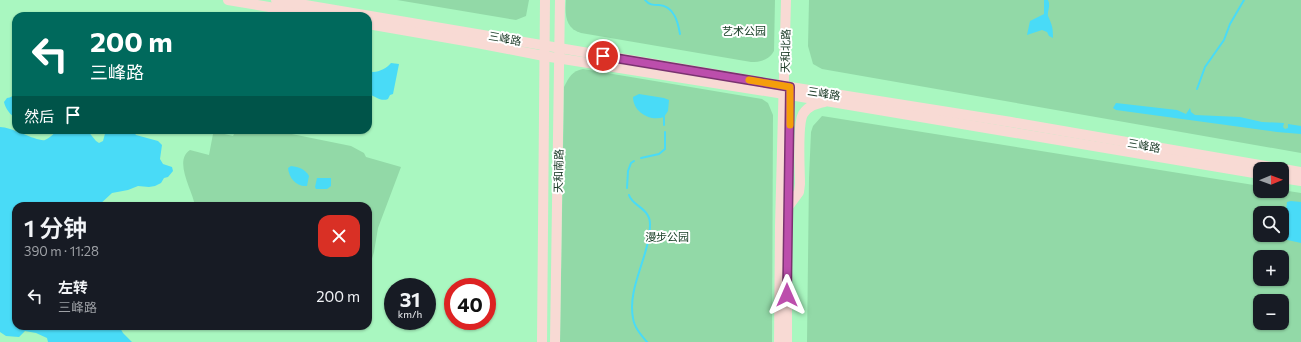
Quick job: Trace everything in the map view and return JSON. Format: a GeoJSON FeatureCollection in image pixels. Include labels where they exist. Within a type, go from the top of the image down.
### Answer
{"type":"FeatureCollection","features":[{"type":"Feature","properties":{"kind":"main road"},"geometry":{"type":"LineString","coordinates":[[228,0],[298,12]]}},
{"type":"Feature","properties":{"kind":"main road","name":"三峰路"},"geometry":{"type":"LineString","coordinates":[[276,0],[347,12]]}},
{"type":"Feature","properties":{"kind":"main road","name":"天和南路"},"geometry":{"type":"LineString","coordinates":[[542,342],[545,0]]}},
{"type":"Feature","properties":{"kind":"main road","name":"天和南路"},"geometry":{"type":"LineString","coordinates":[[555,342],[560,0]]}},
{"type":"Feature","properties":{"kind":"main road","name":"天和北路"},"geometry":{"type":"LineString","coordinates":[[786,0],[788,207],[786,342]]}},
{"type":"Feature","properties":{"kind":"main road","name":"天和北路"},"geometry":{"type":"LineString","coordinates":[[779,342],[787,91],[793,0]]}},
{"type":"Feature","properties":{"kind":"main road","name":"三峰路"},"geometry":{"type":"LineString","coordinates":[[372,16],[544,45],[787,91],[826,101],[1253,173]]}},
{"type":"Feature","properties":{"kind":"main road","name":"三峰路"},"geometry":{"type":"LineString","coordinates":[[372,25],[477,42],[544,56],[1011,122],[1301,172]]}},
{"type":"Feature","properties":{"kind":"main road"},"geometry":{"type":"LineString","coordinates":[[788,207],[799,192],[800,128],[802,118],[807,109],[811,106],[826,101]]}},
{"type":"Feature","properties":{"kind":"main road"},"geometry":{"type":"LineString","coordinates":[[1289,179],[1301,181]]}},
{"type":"Feature","properties":{"kind":"green space"},"geometry":{"type":"Polygon","coordinates":[[[397,0],[529,0],[526,16],[516,20],[397,0]]]}},
{"type":"Feature","properties":{"kind":"green space","name":"艺术公园"},"geometry":{"type":"Polygon","coordinates":[[[566,0],[775,0],[774,51],[770,57],[764,60],[751,62],[581,33],[572,28],[567,20],[566,0]]]}},
{"type":"Feature","properties":{"kind":"green space"},"geometry":{"type":"Polygon","coordinates":[[[809,0],[1301,0],[1301,153],[822,69],[813,64],[808,46],[809,0]]]}},
{"type":"Feature","properties":{"kind":"green space","name":"漫步公园"},"geometry":{"type":"Polygon","coordinates":[[[583,69],[762,99],[768,103],[773,115],[772,342],[560,342],[564,87],[571,75],[576,71],[583,69]]]}},
{"type":"Feature","properties":{"kind":"green space"},"geometry":{"type":"Polygon","coordinates":[[[822,116],[1253,185],[1253,198],[1289,198],[1289,191],[1301,193],[1301,342],[807,342],[811,132],[813,126],[822,116]]]}},
{"type":"Feature","properties":{"kind":"green space"},"geometry":{"type":"Polygon","coordinates":[[[213,134],[233,136],[234,134],[292,134],[351,146],[364,153],[366,157],[401,167],[378,228],[372,259],[372,202],[194,202],[185,176],[183,161],[185,155],[190,150],[209,155],[213,134]]]}},
{"type":"Feature","properties":{"kind":"water"},"geometry":{"type":"Polygon","coordinates":[[[1044,0],[1048,0],[1049,2],[1048,16],[1052,26],[1053,38],[1049,36],[1047,32],[1042,30],[1027,35],[1030,21],[1044,14],[1044,0]]]}},
{"type":"Feature","properties":{"kind":"water"},"geometry":{"type":"Polygon","coordinates":[[[391,63],[399,64],[393,94],[390,95],[388,99],[383,100],[372,96],[372,72],[386,67],[391,63]]]}},
{"type":"Feature","properties":{"kind":"water"},"geometry":{"type":"Polygon","coordinates":[[[639,94],[669,100],[668,111],[664,117],[648,117],[639,111],[633,97],[639,94]]]}},
{"type":"Feature","properties":{"kind":"water"},"geometry":{"type":"Polygon","coordinates":[[[12,97],[12,116],[8,112],[4,102],[7,98],[12,97]]]}},
{"type":"Feature","properties":{"kind":"water"},"geometry":{"type":"Polygon","coordinates":[[[1116,103],[1177,110],[1186,114],[1190,108],[1191,112],[1195,115],[1240,117],[1262,122],[1284,123],[1283,127],[1285,129],[1288,128],[1288,124],[1301,126],[1301,134],[1116,110],[1113,108],[1116,103]]]}},
{"type":"Feature","properties":{"kind":"water"},"geometry":{"type":"Polygon","coordinates":[[[0,127],[12,129],[12,134],[23,134],[41,140],[45,140],[53,134],[90,134],[99,143],[103,141],[105,134],[135,134],[158,141],[162,145],[160,159],[163,164],[172,167],[173,171],[168,177],[164,178],[161,183],[155,186],[138,186],[128,190],[112,193],[102,202],[12,202],[12,330],[121,330],[132,342],[48,342],[47,338],[36,333],[25,331],[19,337],[6,336],[0,332],[0,127]]]}},
{"type":"Feature","properties":{"kind":"water"},"geometry":{"type":"Polygon","coordinates":[[[291,166],[302,169],[306,172],[309,176],[307,186],[300,185],[294,181],[288,168],[291,166]]]}},
{"type":"Feature","properties":{"kind":"water"},"geometry":{"type":"Polygon","coordinates":[[[317,178],[331,178],[331,186],[327,189],[316,189],[317,178]]]}},
{"type":"Feature","properties":{"kind":"water"},"geometry":{"type":"Polygon","coordinates":[[[1287,202],[1301,202],[1301,243],[1289,240],[1289,206],[1287,206],[1287,202]]]}},
{"type":"Feature","properties":{"kind":"waterway"},"geometry":{"type":"LineString","coordinates":[[645,0],[648,3],[664,6],[672,11],[680,34]]}},
{"type":"Feature","properties":{"kind":"waterway"},"geometry":{"type":"LineString","coordinates":[[1197,89],[1205,67],[1224,40],[1230,24],[1244,0]]}},
{"type":"Feature","properties":{"kind":"waterway"},"geometry":{"type":"LineString","coordinates":[[664,117],[664,125]]}},
{"type":"Feature","properties":{"kind":"waterway"},"geometry":{"type":"LineString","coordinates":[[641,158],[659,154],[665,149],[665,132]]}},
{"type":"Feature","properties":{"kind":"waterway"},"geometry":{"type":"LineString","coordinates":[[627,188],[628,171],[631,163],[634,161]]}},
{"type":"Feature","properties":{"kind":"waterway"},"geometry":{"type":"LineString","coordinates":[[629,195],[631,199],[647,214],[650,224],[649,236],[633,295],[632,306],[635,325],[647,342]]}},
{"type":"Feature","properties":{"kind":"slow traffic"},"geometry":{"type":"LineString","coordinates":[[749,80],[790,87],[790,125]]}},
{"type":"Feature","properties":{"kind":"route"},"geometry":{"type":"LineString","coordinates":[[603,56],[790,87],[787,295]]}}]}
